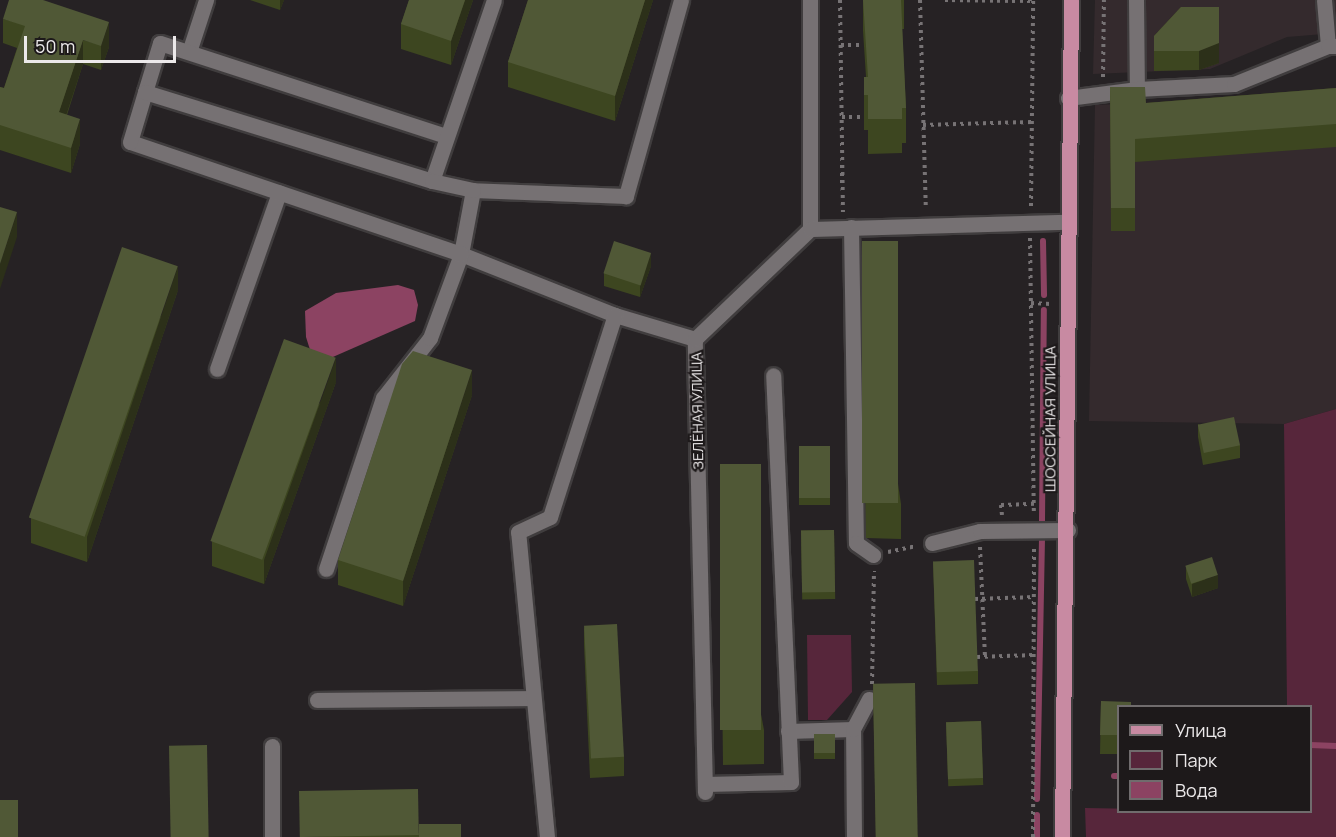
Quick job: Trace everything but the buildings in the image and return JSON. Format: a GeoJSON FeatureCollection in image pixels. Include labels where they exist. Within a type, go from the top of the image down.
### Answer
{"type":"FeatureCollection","features":[{"type":"Feature","properties":{"kind":"main road","name":"ШОССЕЙНАЯ УЛИЦА"},"geometry":{"type":"LineString","coordinates":[[1062,837],[1068,530],[1068,98],[1071,0]]}},
{"type":"Feature","properties":{"kind":"street"},"geometry":{"type":"LineString","coordinates":[[189,52],[206,0]]}},
{"type":"Feature","properties":{"kind":"street"},"geometry":{"type":"LineString","coordinates":[[432,181],[494,0]]}},
{"type":"Feature","properties":{"kind":"street"},"geometry":{"type":"LineString","coordinates":[[145,92],[432,181],[473,190],[626,196],[681,0]]}},
{"type":"Feature","properties":{"kind":"street"},"geometry":{"type":"LineString","coordinates":[[810,0],[810,229],[1068,222]]}},
{"type":"Feature","properties":{"kind":"street"},"geometry":{"type":"LineString","coordinates":[[1136,0],[1137,89]]}},
{"type":"Feature","properties":{"kind":"street"},"geometry":{"type":"LineString","coordinates":[[1068,98],[1137,89],[1234,84],[1332,46],[1324,0]]}},
{"type":"Feature","properties":{"kind":"street"},"geometry":{"type":"LineString","coordinates":[[446,136],[160,44],[130,142],[461,254],[615,315],[695,339]]}},
{"type":"Feature","properties":{"kind":"street"},"geometry":{"type":"LineString","coordinates":[[326,569],[383,398],[430,338],[461,254],[473,190]]}},
{"type":"Feature","properties":{"kind":"street"},"geometry":{"type":"LineString","coordinates":[[217,369],[279,193]]}},
{"type":"Feature","properties":{"kind":"street"},"geometry":{"type":"LineString","coordinates":[[847,227],[856,543],[873,555]]}},
{"type":"Feature","properties":{"kind":"street","name":"ЗЕЛЁНАЯ УЛИЦА"},"geometry":{"type":"LineString","coordinates":[[789,731],[791,782],[705,788],[695,339],[810,229]]}},
{"type":"Feature","properties":{"kind":"street"},"geometry":{"type":"LineString","coordinates":[[546,837],[518,532],[550,517],[615,315]]}},
{"type":"Feature","properties":{"kind":"street"},"geometry":{"type":"LineString","coordinates":[[773,375],[789,731],[853,729]]}},
{"type":"Feature","properties":{"kind":"street"},"geometry":{"type":"LineString","coordinates":[[932,543],[980,531],[1068,530]]}},
{"type":"Feature","properties":{"kind":"street"},"geometry":{"type":"LineString","coordinates":[[317,700],[533,698]]}},
{"type":"Feature","properties":{"kind":"street"},"geometry":{"type":"LineString","coordinates":[[854,837],[853,729],[869,699]]}},
{"type":"Feature","properties":{"kind":"street"},"geometry":{"type":"LineString","coordinates":[[272,746],[272,837]]}},
{"type":"Feature","properties":{"kind":"path"},"geometry":{"type":"LineString","coordinates":[[840,0],[842,183],[847,227]]}},
{"type":"Feature","properties":{"kind":"path"},"geometry":{"type":"LineString","coordinates":[[920,0],[926,225]]}},
{"type":"Feature","properties":{"kind":"path"},"geometry":{"type":"LineString","coordinates":[[945,0],[1033,1],[1030,223]]}},
{"type":"Feature","properties":{"kind":"path"},"geometry":{"type":"LineString","coordinates":[[1103,94],[1104,0]]}},
{"type":"Feature","properties":{"kind":"path"},"geometry":{"type":"LineString","coordinates":[[841,45],[863,45]]}},
{"type":"Feature","properties":{"kind":"path"},"geometry":{"type":"LineString","coordinates":[[842,117],[864,117]]}},
{"type":"Feature","properties":{"kind":"path"},"geometry":{"type":"LineString","coordinates":[[924,125],[1032,122]]}},
{"type":"Feature","properties":{"kind":"path"},"geometry":{"type":"LineString","coordinates":[[980,531],[985,657]]}},
{"type":"Feature","properties":{"kind":"path"},"geometry":{"type":"LineString","coordinates":[[869,699],[873,679],[873,555],[932,543]]}},
{"type":"Feature","properties":{"kind":"path"},"geometry":{"type":"LineString","coordinates":[[975,599],[1034,597]]}},
{"type":"Feature","properties":{"kind":"path"},"geometry":{"type":"LineString","coordinates":[[977,657],[1034,655]]}},
{"type":"Feature","properties":{"kind":"shaded area"},"geometry":{"type":"Polygon","coordinates":[[[1095,0],[1336,0],[1336,33],[1287,37],[1210,69],[1093,74],[1095,0]]]}},
{"type":"Feature","properties":{"kind":"shaded area"},"geometry":{"type":"Polygon","coordinates":[[[1323,95],[1336,97],[1336,409],[1284,424],[1089,421],[1095,105],[1323,95]]]}},
{"type":"Feature","properties":{"kind":"green space"},"geometry":{"type":"Polygon","coordinates":[[[1336,409],[1336,837],[1086,837],[1085,808],[1117,809],[1117,813],[1312,813],[1312,705],[1287,705],[1284,424],[1336,409]]]}},
{"type":"Feature","properties":{"kind":"green space"},"geometry":{"type":"Polygon","coordinates":[[[807,635],[851,635],[852,692],[827,720],[808,720],[807,635]]]}},
{"type":"Feature","properties":{"kind":"water"},"geometry":{"type":"Polygon","coordinates":[[[398,285],[414,290],[418,305],[415,321],[326,360],[312,356],[306,337],[305,311],[336,293],[398,285]]]}},
{"type":"Feature","properties":{"kind":"waterway"},"geometry":{"type":"LineString","coordinates":[[1043,241],[1044,295]]}},
{"type":"Feature","properties":{"kind":"waterway"},"geometry":{"type":"LineString","coordinates":[[1042,521],[1044,310]]}},
{"type":"Feature","properties":{"kind":"waterway"},"geometry":{"type":"LineString","coordinates":[[1037,799],[1042,536]]}},
{"type":"Feature","properties":{"kind":"waterway"},"geometry":{"type":"LineString","coordinates":[[1312,745],[1336,746]]}},
{"type":"Feature","properties":{"kind":"waterway"},"geometry":{"type":"LineString","coordinates":[[1037,815],[1037,837]]}}]}
